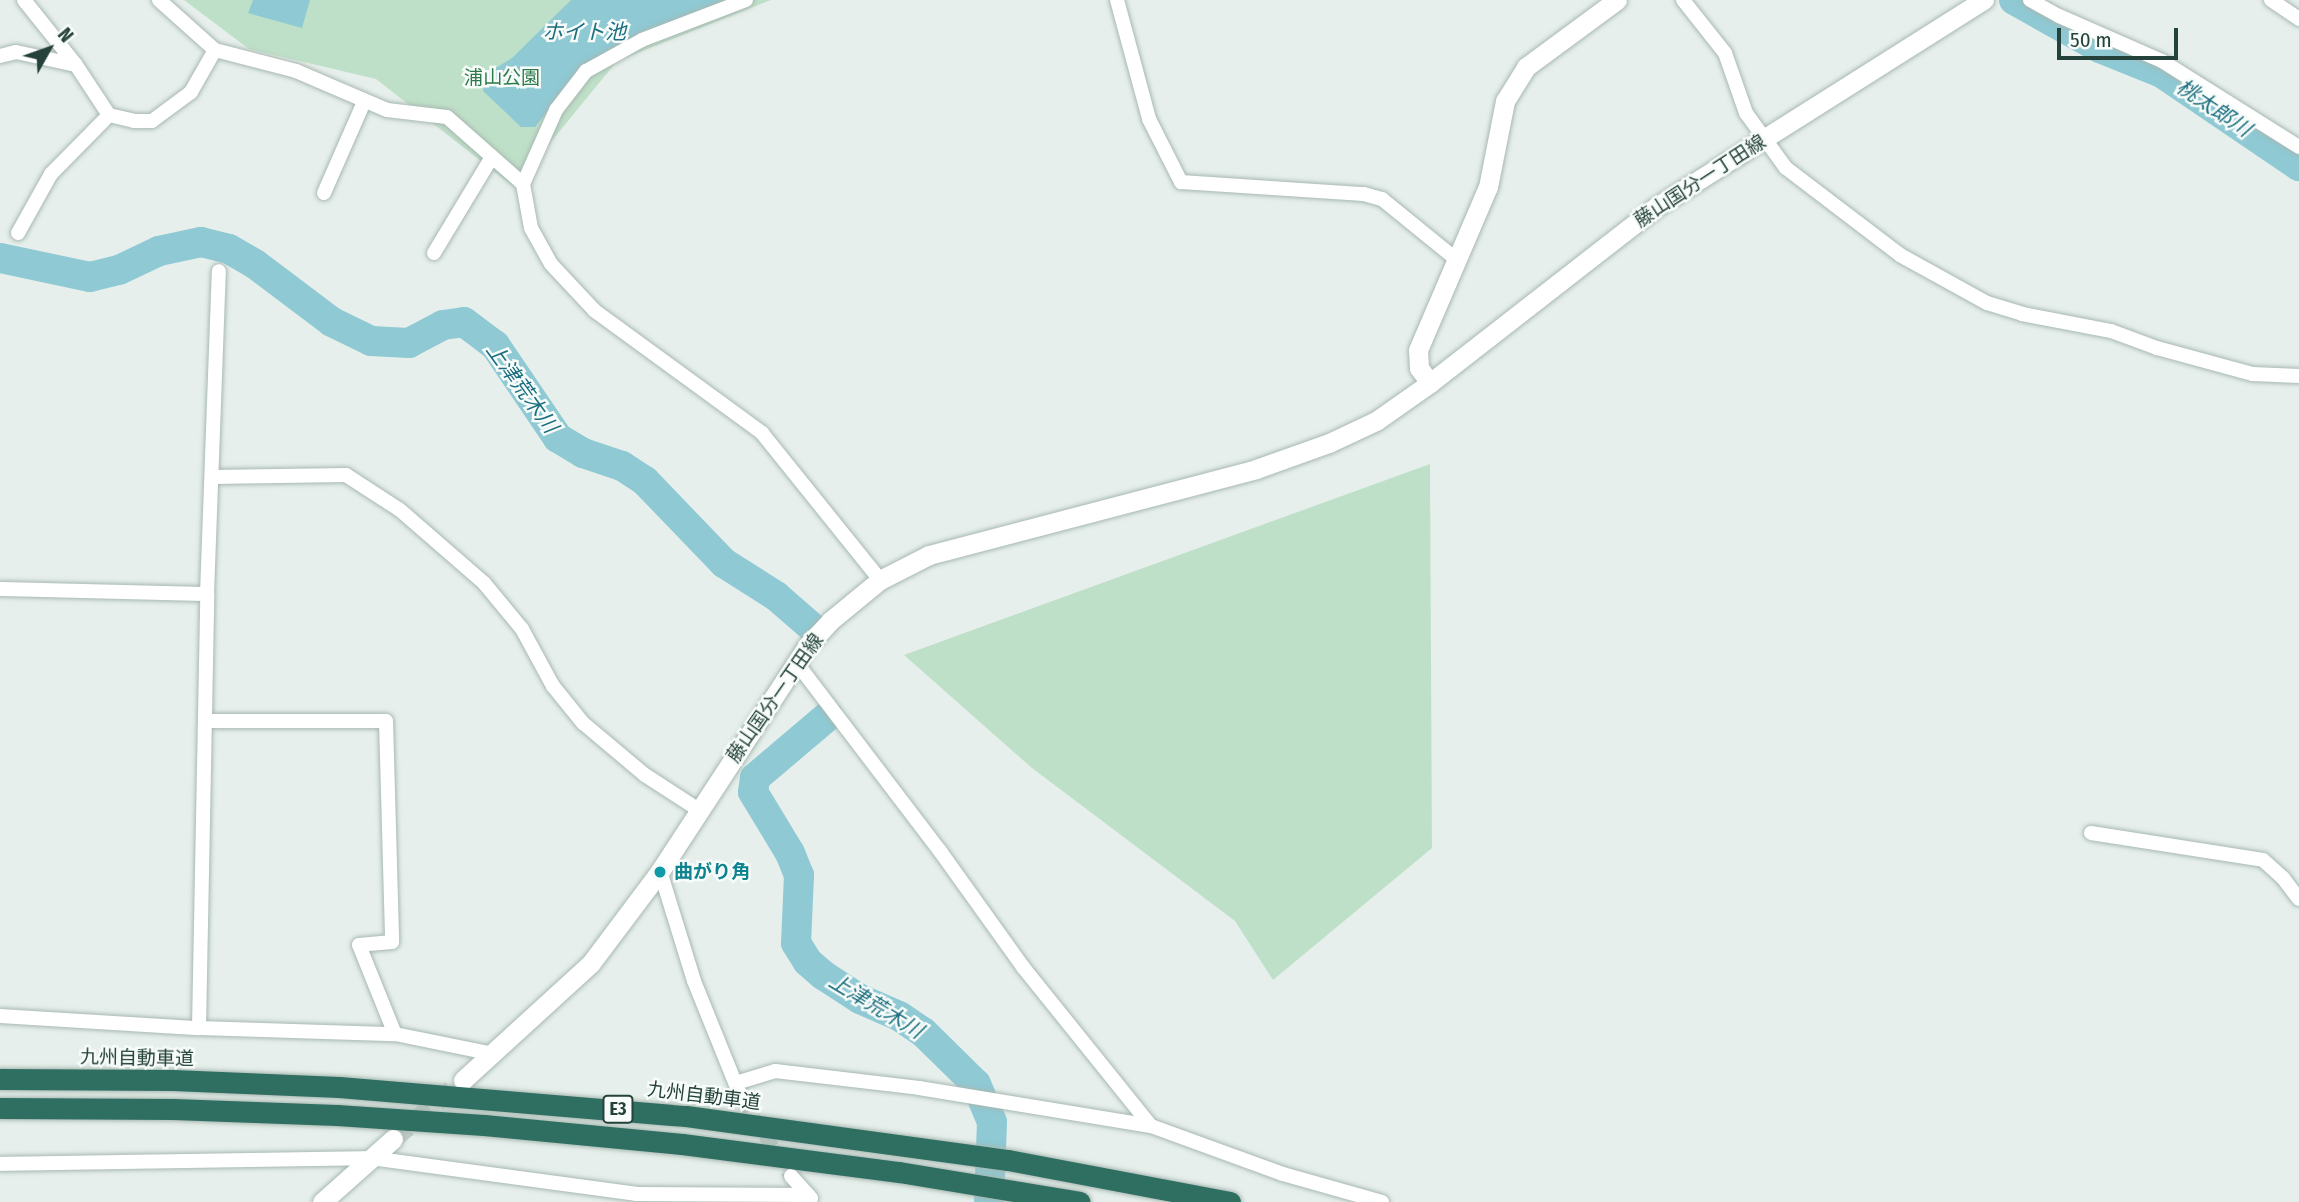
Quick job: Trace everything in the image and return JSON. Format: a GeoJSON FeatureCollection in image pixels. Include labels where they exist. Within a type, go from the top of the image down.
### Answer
{"type":"FeatureCollection","features":[{"type":"Feature","properties":{"kind":"highway","name":"九州自動車道"},"geometry":{"type":"LineString","coordinates":[[0,1079],[173,1080],[339,1087],[686,1116],[995,1158],[1230,1202]]}},
{"type":"Feature","properties":{"kind":"highway","name":"E3"},"geometry":{"type":"LineString","coordinates":[[0,1108],[200,1110],[484,1125],[682,1144],[899,1172],[1080,1202]]}},
{"type":"Feature","properties":{"kind":"main road"},"geometry":{"type":"LineString","coordinates":[[1430,383],[1419,368],[1418,350],[1488,187],[1505,101],[1526,67],[1617,0]]}},
{"type":"Feature","properties":{"kind":"main road","name":"藤山国分一丁田線"},"geometry":{"type":"LineString","coordinates":[[463,1080],[591,963],[660,871],[796,662],[830,621],[880,580],[929,555],[972,541],[1256,469],[1329,443],[1376,421],[1430,383],[1656,207],[1984,0]]}},
{"type":"Feature","properties":{"kind":"main road"},"geometry":{"type":"LineString","coordinates":[[322,1202],[393,1139]]}},
{"type":"Feature","properties":{"kind":"street"},"geometry":{"type":"LineString","coordinates":[[24,0],[76,65],[109,115],[134,121],[152,121],[191,92],[215,50]]}},
{"type":"Feature","properties":{"kind":"street"},"geometry":{"type":"LineString","coordinates":[[159,0],[215,50],[296,71],[387,110],[447,117],[523,184]]}},
{"type":"Feature","properties":{"kind":"street"},"geometry":{"type":"LineString","coordinates":[[746,0],[642,40],[586,71],[556,110],[523,184],[531,228],[551,264],[595,312],[762,433],[880,580]]}},
{"type":"Feature","properties":{"kind":"street"},"geometry":{"type":"LineString","coordinates":[[1117,0],[1149,119],[1181,182],[1364,194],[1382,199],[1457,260]]}},
{"type":"Feature","properties":{"kind":"street"},"geometry":{"type":"LineString","coordinates":[[1683,0],[1725,53],[1737,94],[1762,139],[1786,167],[1870,235],[1987,303],[2022,314],[2111,331],[2157,348],[2253,374],[2299,376]]}},
{"type":"Feature","properties":{"kind":"street"},"geometry":{"type":"LineString","coordinates":[[2030,0],[2070,21],[2162,61],[2299,147]]}},
{"type":"Feature","properties":{"kind":"street"},"geometry":{"type":"LineString","coordinates":[[2272,0],[2299,19]]}},
{"type":"Feature","properties":{"kind":"street"},"geometry":{"type":"LineString","coordinates":[[0,56],[16,52],[76,65]]}},
{"type":"Feature","properties":{"kind":"street"},"geometry":{"type":"LineString","coordinates":[[324,193],[364,102]]}},
{"type":"Feature","properties":{"kind":"street"},"geometry":{"type":"LineString","coordinates":[[18,233],[51,174],[109,115]]}},
{"type":"Feature","properties":{"kind":"street"},"geometry":{"type":"LineString","coordinates":[[434,253],[492,157]]}},
{"type":"Feature","properties":{"kind":"street"},"geometry":{"type":"LineString","coordinates":[[199,1028],[207,594],[219,271]]}},
{"type":"Feature","properties":{"kind":"street"},"geometry":{"type":"LineString","coordinates":[[212,477],[346,475],[390,503],[485,583],[522,629],[553,686],[583,723],[645,775],[699,810]]}},
{"type":"Feature","properties":{"kind":"street"},"geometry":{"type":"LineString","coordinates":[[0,589],[207,594]]}},
{"type":"Feature","properties":{"kind":"street"},"geometry":{"type":"LineString","coordinates":[[796,662],[940,851],[1023,967],[1151,1126]]}},
{"type":"Feature","properties":{"kind":"street"},"geometry":{"type":"LineString","coordinates":[[206,721],[386,721],[392,942],[359,946],[395,1034]]}},
{"type":"Feature","properties":{"kind":"street"},"geometry":{"type":"LineString","coordinates":[[2091,833],[2263,860],[2283,878],[2299,899]]}},
{"type":"Feature","properties":{"kind":"street"},"geometry":{"type":"LineString","coordinates":[[660,871],[694,981],[742,1100]]}},
{"type":"Feature","properties":{"kind":"street"},"geometry":{"type":"LineString","coordinates":[[0,1016],[199,1028],[395,1034],[494,1054]]}},
{"type":"Feature","properties":{"kind":"street"},"geometry":{"type":"LineString","coordinates":[[736,1083],[775,1071],[919,1088],[1151,1126],[1283,1174],[1382,1202]]}},
{"type":"Feature","properties":{"kind":"street"},"geometry":{"type":"LineString","coordinates":[[0,1164],[371,1158],[636,1194],[811,1198]]}},
{"type":"Feature","properties":{"kind":"street"},"geometry":{"type":"LineString","coordinates":[[791,1176],[811,1198]]}},
{"type":"Feature","properties":{"kind":"green space","name":"浦山公園"},"geometry":{"type":"Polygon","coordinates":[[[184,0],[771,0],[617,61],[514,187],[376,79],[249,49],[184,0]]]}},
{"type":"Feature","properties":{"kind":"green space"},"geometry":{"type":"Polygon","coordinates":[[[1430,464],[1432,848],[1273,980],[1235,921],[1032,768],[904,655],[1430,464]]]}},
{"type":"Feature","properties":{"kind":"water"},"geometry":{"type":"Polygon","coordinates":[[[253,0],[310,0],[302,28],[248,13],[253,0]]]}},
{"type":"Feature","properties":{"kind":"water","name":"ホイト池"},"geometry":{"type":"Polygon","coordinates":[[[571,0],[730,0],[581,68],[535,127],[521,127],[483,91],[486,74],[512,58],[571,0]]]}},
{"type":"Feature","properties":{"kind":"waterway","name":"桃太郎川"},"geometry":{"type":"LineString","coordinates":[[2014,0],[2100,48],[2162,73],[2299,166]]}},
{"type":"Feature","properties":{"kind":"waterway","name":"上津荒木川"},"geometry":{"type":"LineString","coordinates":[[0,258],[90,277],[119,270],[159,251],[201,242],[229,249],[255,264],[332,322],[371,341],[409,343],[443,325],[464,322],[495,345],[558,438],[583,453],[622,466],[645,481],[724,563],[776,596],[814,629]]}},
{"type":"Feature","properties":{"kind":"waterway","name":"上津荒木川"},"geometry":{"type":"LineString","coordinates":[[828,716],[755,778],[753,792],[790,853],[799,875],[796,943],[808,962],[823,975],[860,999],[899,1016],[923,1032],[976,1084],[992,1122],[989,1202]]}},
{"type":"Feature","properties":{"kind":"tunnel"},"geometry":{"type":"LineString","coordinates":[[393,1139],[452,1089]]}},
{"type":"Feature","properties":{"kind":"tunnel"},"geometry":{"type":"LineString","coordinates":[[742,1100],[791,1176]]}},
{"type":"Feature","properties":{"kind":"place","name":"曲がり角"},"geometry":{"type":"Point","coordinates":[660,872]}}]}
